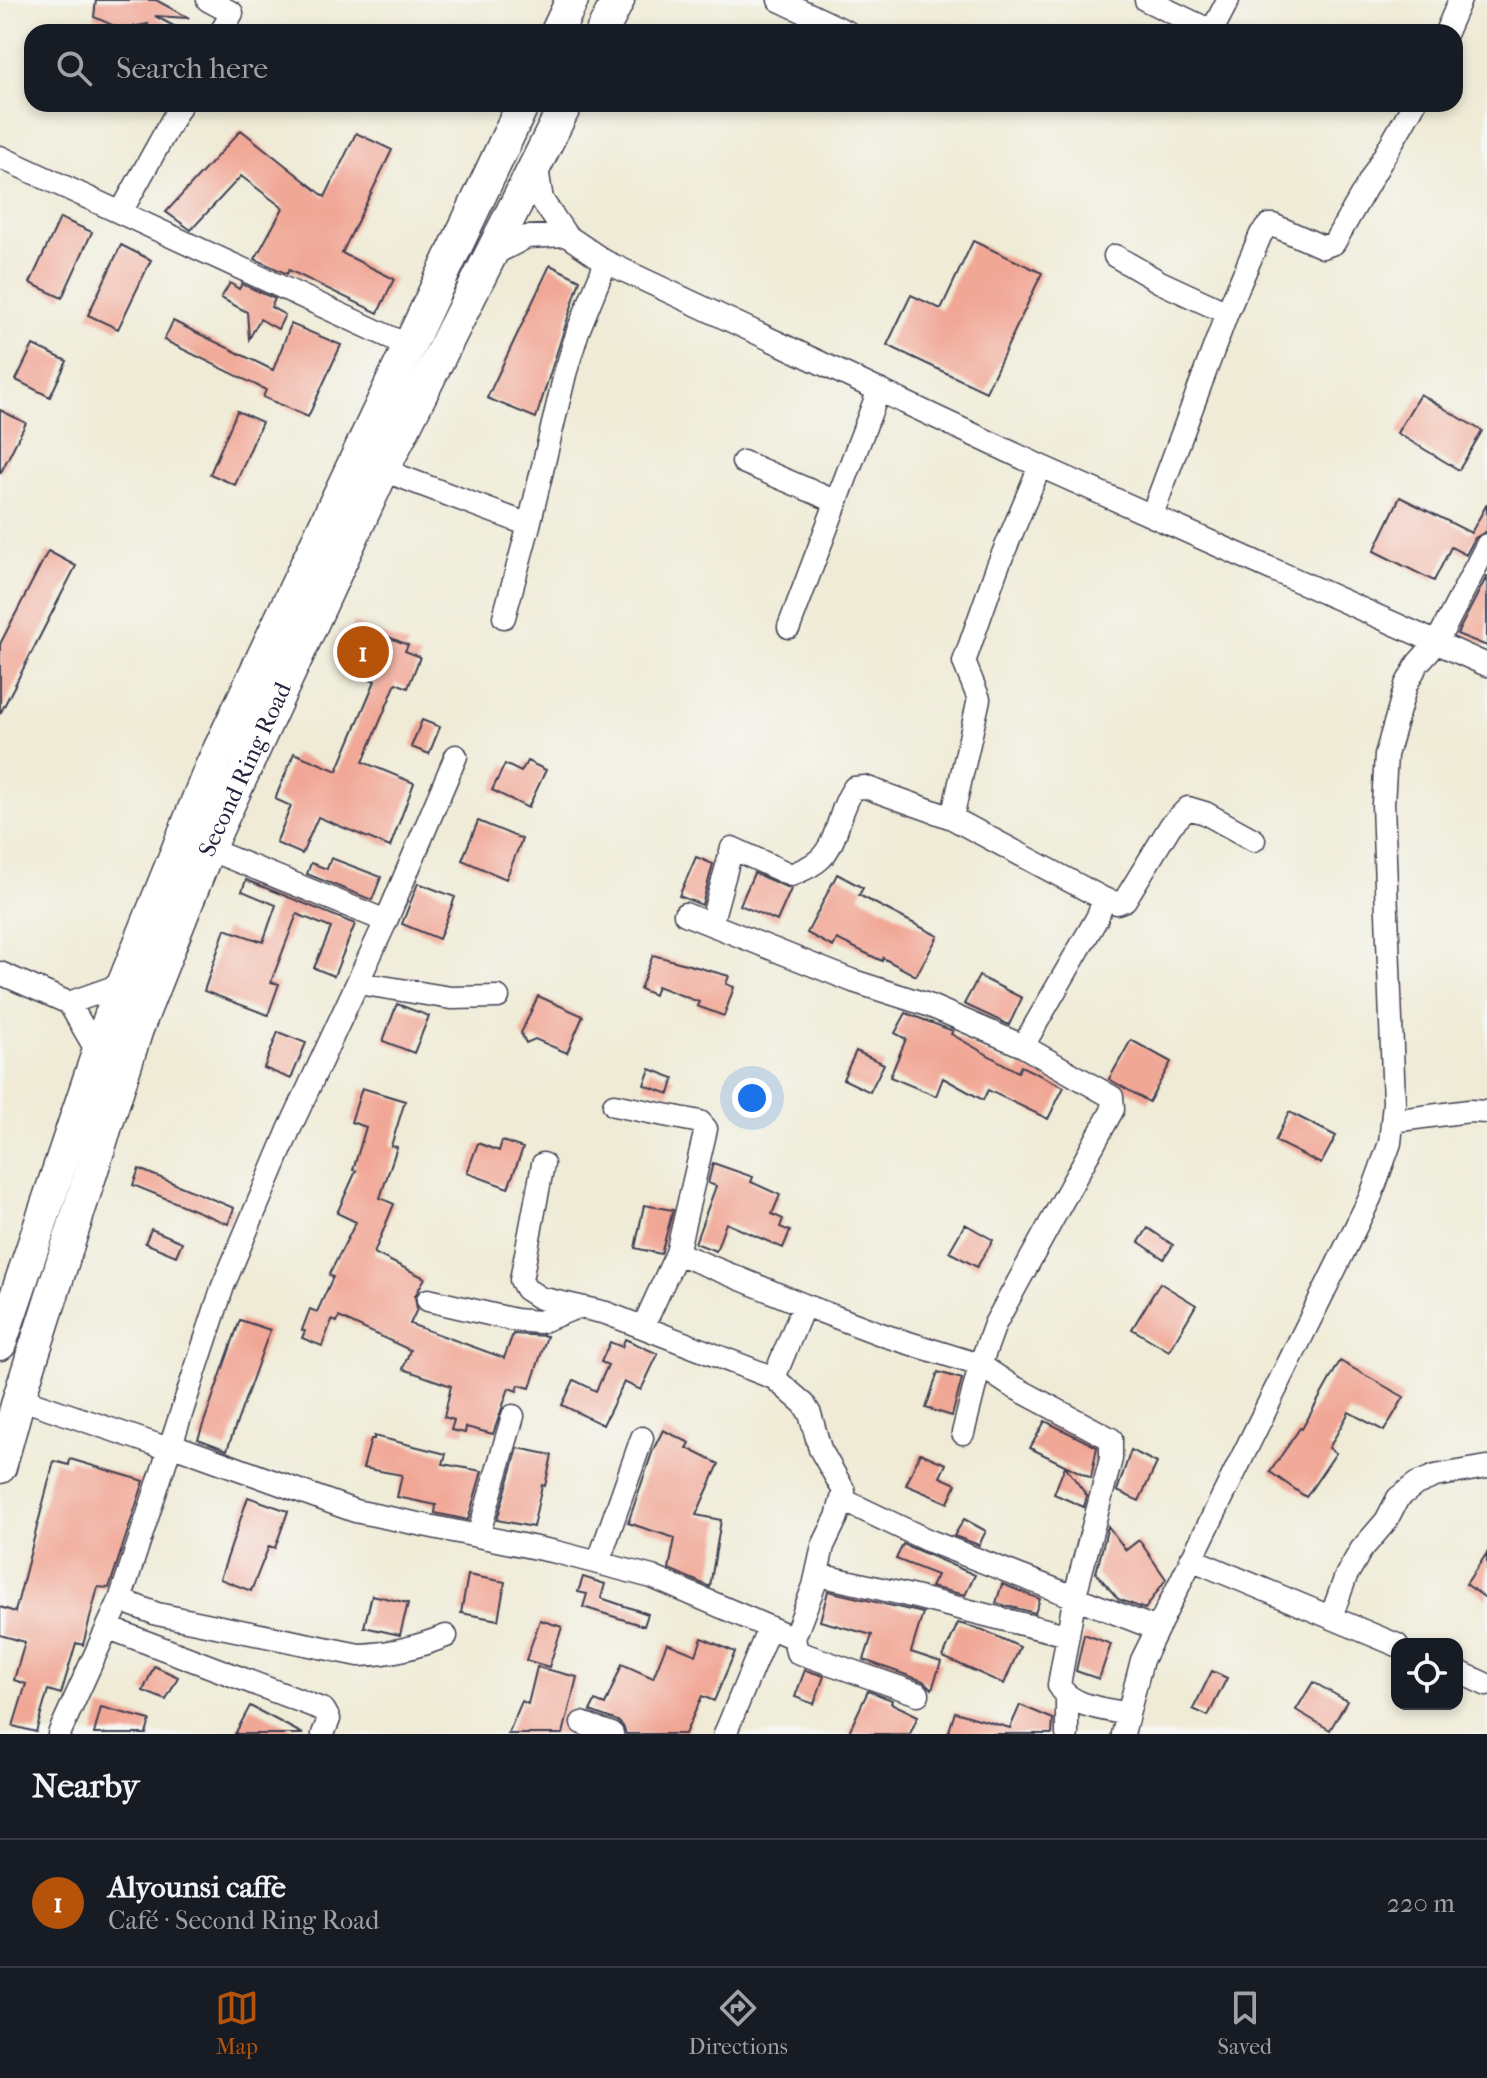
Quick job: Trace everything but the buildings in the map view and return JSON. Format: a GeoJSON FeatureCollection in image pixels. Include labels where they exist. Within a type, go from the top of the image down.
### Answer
{"type":"FeatureCollection","features":[{"type":"Feature","properties":{"kind":"highway"},"geometry":{"type":"LineString","coordinates":[[561,24],[572,0]]}},
{"type":"Feature","properties":{"kind":"highway"},"geometry":{"type":"LineString","coordinates":[[606,24],[618,0]]}},
{"type":"Feature","properties":{"kind":"highway","name":"Second Ring Road"},"geometry":{"type":"LineString","coordinates":[[0,1344],[123,984],[211,767],[519,112]]}},
{"type":"Feature","properties":{"kind":"highway","name":"Second Ring Road"},"geometry":{"type":"LineString","coordinates":[[0,1467],[19,1398],[137,1029],[208,849],[383,470],[562,112]]}},
{"type":"Feature","properties":{"kind":"street"},"geometry":{"type":"LineString","coordinates":[[208,0],[232,13],[226,24]]}},
{"type":"Feature","properties":{"kind":"street"},"geometry":{"type":"LineString","coordinates":[[779,0],[830,24]]}},
{"type":"Feature","properties":{"kind":"street"},"geometry":{"type":"LineString","coordinates":[[1146,0],[1197,24]]}},
{"type":"Feature","properties":{"kind":"street"},"geometry":{"type":"LineString","coordinates":[[1216,24],[1228,0]]}},
{"type":"Feature","properties":{"kind":"street"},"geometry":{"type":"LineString","coordinates":[[1450,24],[1460,0]]}},
{"type":"Feature","properties":{"kind":"street"},"geometry":{"type":"LineString","coordinates":[[121,212],[177,112]]}},
{"type":"Feature","properties":{"kind":"street"},"geometry":{"type":"LineString","coordinates":[[1152,515],[1227,313],[1261,234],[1269,225],[1323,247],[1334,243],[1409,112]]}},
{"type":"Feature","properties":{"kind":"street"},"geometry":{"type":"LineString","coordinates":[[0,157],[409,346]]}},
{"type":"Feature","properties":{"kind":"street"},"geometry":{"type":"LineString","coordinates":[[536,162],[542,200],[566,235],[606,262],[1040,466],[1487,665]]}},
{"type":"Feature","properties":{"kind":"street"},"geometry":{"type":"LineString","coordinates":[[488,257],[527,237],[566,235]]}},
{"type":"Feature","properties":{"kind":"street"},"geometry":{"type":"LineString","coordinates":[[1115,256],[1160,282],[1227,313]]}},
{"type":"Feature","properties":{"kind":"street"},"geometry":{"type":"LineString","coordinates":[[504,617],[565,374],[578,331],[606,262]]}},
{"type":"Feature","properties":{"kind":"street"},"geometry":{"type":"LineString","coordinates":[[789,627],[879,390]]}},
{"type":"Feature","properties":{"kind":"street"},"geometry":{"type":"LineString","coordinates":[[743,462],[837,502]]}},
{"type":"Feature","properties":{"kind":"street"},"geometry":{"type":"LineString","coordinates":[[952,818],[979,699],[964,662],[997,568],[1040,466]]}},
{"type":"Feature","properties":{"kind":"street"},"geometry":{"type":"LineString","coordinates":[[383,470],[529,525]]}},
{"type":"Feature","properties":{"kind":"street"},"geometry":{"type":"LineString","coordinates":[[677,1253],[886,1336],[980,1365],[1010,1385],[1106,1434],[1113,1443],[1111,1459],[1075,1595],[1059,1678],[1062,1691],[1067,1695],[1126,1724],[1142,1660],[1370,1198],[1390,1143],[1393,1058],[1383,804],[1386,755],[1406,685],[1418,663],[1437,642],[1487,545]]}},
{"type":"Feature","properties":{"kind":"street"},"geometry":{"type":"LineString","coordinates":[[59,1734],[120,1600],[223,1286],[456,756]]}},
{"type":"Feature","properties":{"kind":"street"},"geometry":{"type":"LineString","coordinates":[[711,924],[732,848],[791,875],[818,862],[829,848],[843,806],[854,788],[865,787],[952,818],[1117,903],[1125,900],[1171,825],[1188,808],[1205,813],[1254,840]]}},
{"type":"Feature","properties":{"kind":"street"},"geometry":{"type":"LineString","coordinates":[[208,849],[386,921]]}},
{"type":"Feature","properties":{"kind":"street"},"geometry":{"type":"LineString","coordinates":[[1023,1046],[1097,918],[1104,899]]}},
{"type":"Feature","properties":{"kind":"street"},"geometry":{"type":"LineString","coordinates":[[685,914],[853,981],[928,1005],[1023,1046],[1104,1091],[1114,1103],[995,1324],[980,1365],[963,1433]]}},
{"type":"Feature","properties":{"kind":"street"},"geometry":{"type":"LineString","coordinates":[[0,973],[69,1003],[98,1053]]}},
{"type":"Feature","properties":{"kind":"street"},"geometry":{"type":"LineString","coordinates":[[358,983],[451,998],[498,997]]}},
{"type":"Feature","properties":{"kind":"street"},"geometry":{"type":"LineString","coordinates":[[69,1003],[123,984]]}},
{"type":"Feature","properties":{"kind":"street"},"geometry":{"type":"LineString","coordinates":[[614,1105],[700,1122],[706,1129],[677,1253],[643,1327]]}},
{"type":"Feature","properties":{"kind":"street"},"geometry":{"type":"LineString","coordinates":[[1392,1121],[1469,1111],[1487,1112]]}},
{"type":"Feature","properties":{"kind":"street"},"geometry":{"type":"LineString","coordinates":[[543,1164],[521,1280],[526,1289],[540,1298],[606,1313],[774,1378],[804,1404],[820,1449],[844,1491],[794,1638],[797,1652],[918,1694]]}},
{"type":"Feature","properties":{"kind":"street"},"geometry":{"type":"LineString","coordinates":[[428,1300],[515,1320],[540,1322],[575,1308]]}},
{"type":"Feature","properties":{"kind":"street"},"geometry":{"type":"LineString","coordinates":[[774,1378],[804,1305]]}},
{"type":"Feature","properties":{"kind":"street"},"geometry":{"type":"LineString","coordinates":[[19,1398],[160,1446],[170,1444],[355,1511],[652,1577],[794,1638]]}},
{"type":"Feature","properties":{"kind":"street"},"geometry":{"type":"LineString","coordinates":[[478,1536],[513,1416]]}},
{"type":"Feature","properties":{"kind":"street"},"geometry":{"type":"LineString","coordinates":[[598,1563],[642,1438]]}},
{"type":"Feature","properties":{"kind":"street"},"geometry":{"type":"LineString","coordinates":[[1331,1617],[1346,1576],[1361,1550],[1386,1521],[1398,1498],[1416,1484],[1435,1476],[1487,1467]]}},
{"type":"Feature","properties":{"kind":"street"},"geometry":{"type":"LineString","coordinates":[[843,1500],[927,1540],[1157,1629]]}},
{"type":"Feature","properties":{"kind":"street"},"geometry":{"type":"LineString","coordinates":[[1191,1559],[1391,1642]]}},
{"type":"Feature","properties":{"kind":"street"},"geometry":{"type":"LineString","coordinates":[[817,1575],[871,1585],[1068,1635]]}},
{"type":"Feature","properties":{"kind":"street"},"geometry":{"type":"LineString","coordinates":[[120,1600],[157,1614],[359,1655],[415,1648],[446,1636]]}},
{"type":"Feature","properties":{"kind":"street"},"geometry":{"type":"LineString","coordinates":[[109,1628],[324,1710],[329,1719],[323,1734]]}},
{"type":"Feature","properties":{"kind":"street"},"geometry":{"type":"LineString","coordinates":[[725,1734],[769,1628]]}},
{"type":"Feature","properties":{"kind":"street"},"geometry":{"type":"LineString","coordinates":[[1463,1674],[1487,1685]]}},
{"type":"Feature","properties":{"kind":"street"},"geometry":{"type":"LineString","coordinates":[[1067,1695],[1067,1734]]}},
{"type":"Feature","properties":{"kind":"street"},"geometry":{"type":"LineString","coordinates":[[582,1723],[612,1734]]}},
{"type":"Feature","properties":{"kind":"place","name":"Alyounsi caffe"},"geometry":{"type":"Point","coordinates":[363,652]}}]}
